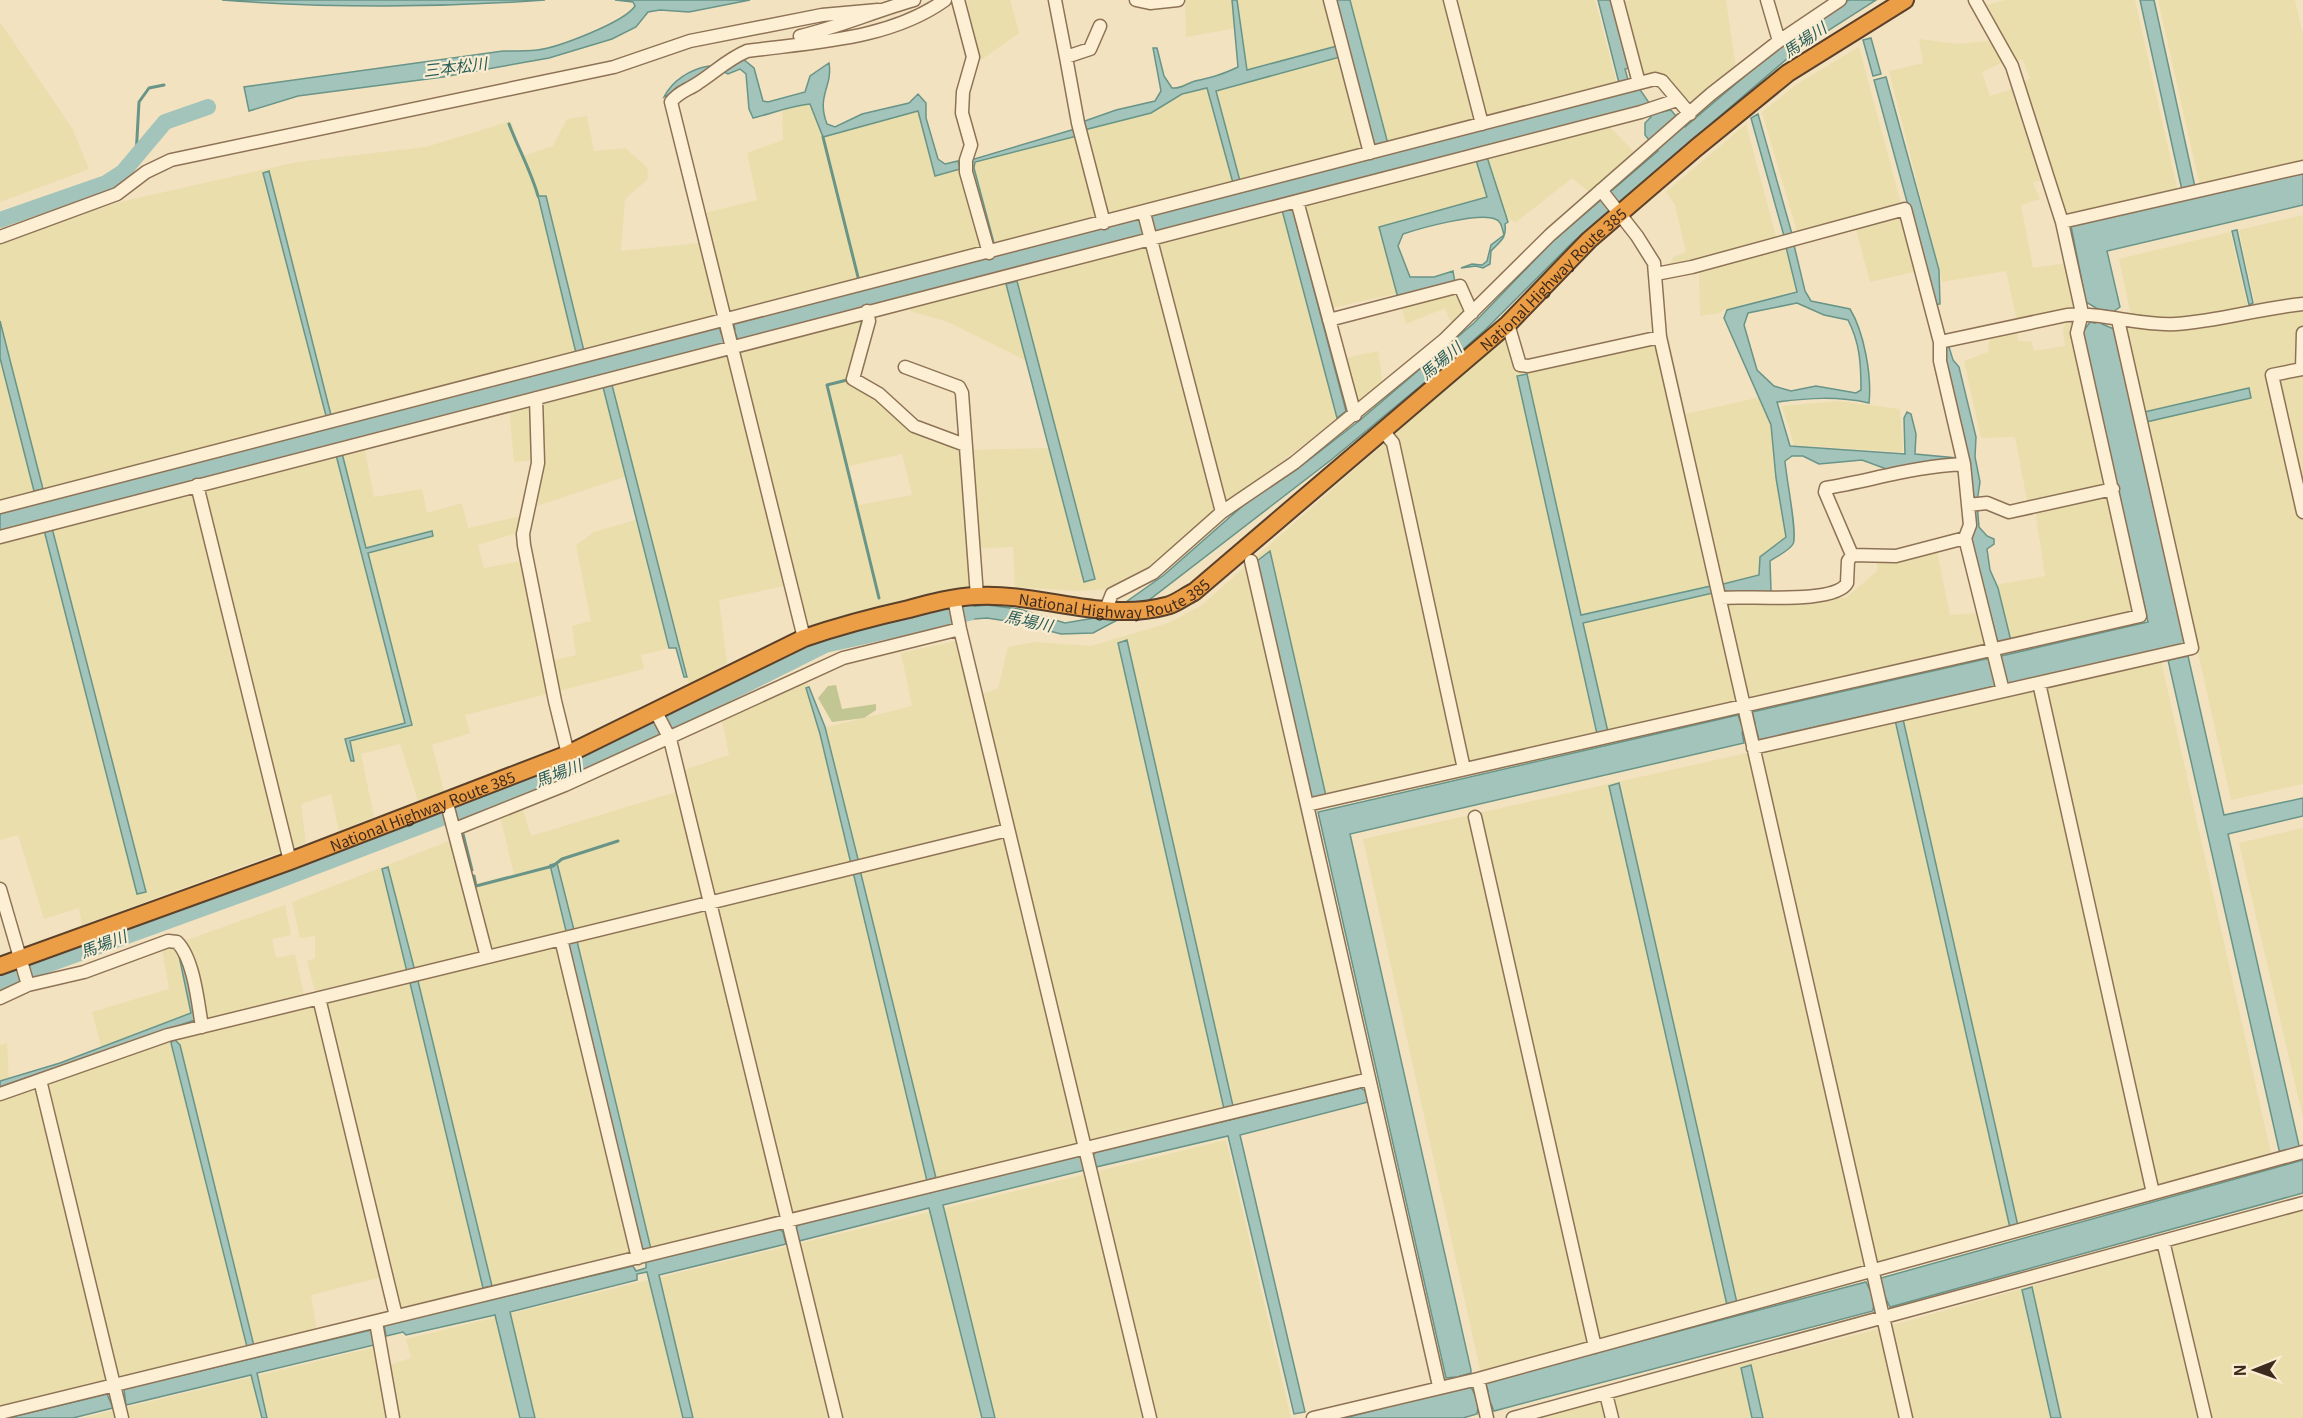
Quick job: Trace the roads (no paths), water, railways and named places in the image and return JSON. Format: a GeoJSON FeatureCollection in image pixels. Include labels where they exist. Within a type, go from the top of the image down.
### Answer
{"type":"FeatureCollection","features":[{"type":"Feature","properties":{"kind":"highway","name":"National Highway Route 385"},"geometry":{"type":"LineString","coordinates":[[0,966],[24,973],[290,861],[447,803],[568,754],[658,714],[804,638],[844,624],[977,596],[1015,597],[1106,609],[1143,611],[1169,606],[1194,592],[1508,324],[1618,211],[1788,74],[1905,0]]}},
{"type":"Feature","properties":{"kind":"street"},"geometry":{"type":"LineString","coordinates":[[0,237],[117,194],[146,172],[171,160],[614,67],[690,41],[876,4],[914,0]]}},
{"type":"Feature","properties":{"kind":"street"},"geometry":{"type":"LineString","coordinates":[[804,638],[671,102],[677,94],[698,83],[731,58],[747,51],[894,27],[931,10],[945,0]]}},
{"type":"Feature","properties":{"kind":"street"},"geometry":{"type":"LineString","coordinates":[[958,0],[973,57],[963,92],[962,113],[971,145],[966,160],[966,172],[989,253]]}},
{"type":"Feature","properties":{"kind":"street"},"geometry":{"type":"LineString","coordinates":[[1054,0],[1078,123],[1104,223]]}},
{"type":"Feature","properties":{"kind":"street"},"geometry":{"type":"LineString","coordinates":[[1137,0],[1150,3],[1178,0]]}},
{"type":"Feature","properties":{"kind":"street"},"geometry":{"type":"LineString","coordinates":[[1330,0],[1370,153]]}},
{"type":"Feature","properties":{"kind":"street"},"geometry":{"type":"LineString","coordinates":[[1450,0],[1482,124]]}},
{"type":"Feature","properties":{"kind":"street"},"geometry":{"type":"LineString","coordinates":[[1617,0],[1639,83]]}},
{"type":"Feature","properties":{"kind":"street"},"geometry":{"type":"LineString","coordinates":[[1767,0],[1779,41]]}},
{"type":"Feature","properties":{"kind":"street"},"geometry":{"type":"LineString","coordinates":[[1106,609],[1112,594],[1153,573],[1222,512],[1294,463],[1355,415],[1473,313],[1550,235],[1686,117],[1779,41],[1840,0]]}},
{"type":"Feature","properties":{"kind":"street"},"geometry":{"type":"LineString","coordinates":[[1307,805],[1994,651],[2140,616],[2077,333],[2082,314],[2062,222],[2012,66],[1975,0]]}},
{"type":"Feature","properties":{"kind":"street"},"geometry":{"type":"LineString","coordinates":[[777,47],[795,38],[835,28],[876,4]]}},
{"type":"Feature","properties":{"kind":"street"},"geometry":{"type":"LineString","coordinates":[[1066,57],[1090,49],[1100,26]]}},
{"type":"Feature","properties":{"kind":"street"},"geometry":{"type":"LineString","coordinates":[[0,507],[729,333],[867,311],[1147,226],[1370,153],[1655,79],[1662,81],[1677,100],[1686,117]]}},
{"type":"Feature","properties":{"kind":"street"},"geometry":{"type":"LineString","coordinates":[[0,537],[536,398],[729,333],[989,253],[1104,223],[1147,226],[1297,201],[1677,100]]}},
{"type":"Feature","properties":{"kind":"street"},"geometry":{"type":"LineString","coordinates":[[2062,222],[2303,167]]}},
{"type":"Feature","properties":{"kind":"street"},"geometry":{"type":"LineString","coordinates":[[1602,191],[1654,263],[1660,337],[1905,1418]]}},
{"type":"Feature","properties":{"kind":"street"},"geometry":{"type":"LineString","coordinates":[[1297,201],[1355,415]]}},
{"type":"Feature","properties":{"kind":"street"},"geometry":{"type":"LineString","coordinates":[[1656,274],[1692,267],[1905,209],[1940,342],[1940,361],[1974,504],[1965,538],[2003,691]]}},
{"type":"Feature","properties":{"kind":"street"},"geometry":{"type":"LineString","coordinates":[[1147,226],[1222,512]]}},
{"type":"Feature","properties":{"kind":"street"},"geometry":{"type":"LineString","coordinates":[[1329,320],[1460,286],[1473,313]]}},
{"type":"Feature","properties":{"kind":"street"},"geometry":{"type":"LineString","coordinates":[[1940,342],[1971,334],[2082,314],[2118,320],[2176,324],[2303,304]]}},
{"type":"Feature","properties":{"kind":"street"},"geometry":{"type":"LineString","coordinates":[[867,311],[869,321],[853,379],[879,393],[914,426],[965,446]]}},
{"type":"Feature","properties":{"kind":"street"},"geometry":{"type":"LineString","coordinates":[[1753,748],[2192,648],[2118,320]]}},
{"type":"Feature","properties":{"kind":"street"},"geometry":{"type":"LineString","coordinates":[[1508,324],[1520,365],[1528,366],[1660,337]]}},
{"type":"Feature","properties":{"kind":"street"},"geometry":{"type":"LineString","coordinates":[[2303,333],[2302,369],[2272,375],[2303,512]]}},
{"type":"Feature","properties":{"kind":"street"},"geometry":{"type":"LineString","coordinates":[[905,367],[958,387],[962,393],[977,596]]}},
{"type":"Feature","properties":{"kind":"street"},"geometry":{"type":"LineString","coordinates":[[536,398],[538,463],[524,534],[524,545],[568,754]]}},
{"type":"Feature","properties":{"kind":"street"},"geometry":{"type":"LineString","coordinates":[[1384,432],[1394,443],[1464,769]]}},
{"type":"Feature","properties":{"kind":"street"},"geometry":{"type":"LineString","coordinates":[[1852,555],[1825,492],[1826,488],[1872,480],[1909,469],[1964,464]]}},
{"type":"Feature","properties":{"kind":"street"},"geometry":{"type":"LineString","coordinates":[[197,485],[290,861]]}},
{"type":"Feature","properties":{"kind":"street"},"geometry":{"type":"LineString","coordinates":[[1974,504],[2009,512],[2113,489]]}},
{"type":"Feature","properties":{"kind":"street"},"geometry":{"type":"LineString","coordinates":[[1852,555],[1896,556],[1965,538]]}},
{"type":"Feature","properties":{"kind":"street"},"geometry":{"type":"LineString","coordinates":[[1720,598],[1783,599],[1839,591],[1847,583],[1848,561],[1852,555]]}},
{"type":"Feature","properties":{"kind":"street"},"geometry":{"type":"LineString","coordinates":[[1251,561],[1439,1386]]}},
{"type":"Feature","properties":{"kind":"street"},"geometry":{"type":"LineString","coordinates":[[955,601],[959,627],[1150,1418]]}},
{"type":"Feature","properties":{"kind":"street"},"geometry":{"type":"LineString","coordinates":[[455,827],[536,797],[801,675],[843,658],[959,627]]}},
{"type":"Feature","properties":{"kind":"street"},"geometry":{"type":"LineString","coordinates":[[2038,683],[2153,1194]]}},
{"type":"Feature","properties":{"kind":"street"},"geometry":{"type":"LineString","coordinates":[[658,714],[669,737],[836,1418]]}},
{"type":"Feature","properties":{"kind":"street"},"geometry":{"type":"LineString","coordinates":[[447,803],[487,957]]}},
{"type":"Feature","properties":{"kind":"street"},"geometry":{"type":"LineString","coordinates":[[1475,817],[1595,1347]]}},
{"type":"Feature","properties":{"kind":"street"},"geometry":{"type":"LineString","coordinates":[[0,1094],[168,1035],[1008,830]]}},
{"type":"Feature","properties":{"kind":"street"},"geometry":{"type":"LineString","coordinates":[[0,889],[24,973]]}},
{"type":"Feature","properties":{"kind":"street"},"geometry":{"type":"LineString","coordinates":[[561,939],[638,1258]]}},
{"type":"Feature","properties":{"kind":"street"},"geometry":{"type":"LineString","coordinates":[[0,998],[24,973],[84,972],[168,941],[177,942],[182,947],[193,980],[202,1027]]}},
{"type":"Feature","properties":{"kind":"street"},"geometry":{"type":"LineString","coordinates":[[319,998],[396,1316]]}},
{"type":"Feature","properties":{"kind":"street"},"geometry":{"type":"LineString","coordinates":[[40,1080],[122,1418]]}},
{"type":"Feature","properties":{"kind":"street"},"geometry":{"type":"LineString","coordinates":[[0,1413],[1086,1149],[1371,1088]]}},
{"type":"Feature","properties":{"kind":"street"},"geometry":{"type":"LineString","coordinates":[[1313,1418],[1458,1382],[1480,1385],[1595,1347],[1874,1279],[2153,1194],[2303,1152]]}},
{"type":"Feature","properties":{"kind":"street"},"geometry":{"type":"LineString","coordinates":[[1514,1418],[2303,1203]]}},
{"type":"Feature","properties":{"kind":"street"},"geometry":{"type":"LineString","coordinates":[[2163,1241],[2205,1418]]}},
{"type":"Feature","properties":{"kind":"street"},"geometry":{"type":"LineString","coordinates":[[376,1322],[393,1418]]}},
{"type":"Feature","properties":{"kind":"street"},"geometry":{"type":"LineString","coordinates":[[1480,1385],[1486,1413]]}},
{"type":"Feature","properties":{"kind":"street"},"geometry":{"type":"LineString","coordinates":[[1606,1394],[1611,1418]]}},
{"type":"Feature","properties":{"kind":"water"},"geometry":{"type":"Polygon","coordinates":[[[222,0],[545,0],[384,6],[222,0]]]}},
{"type":"Feature","properties":{"kind":"water"},"geometry":{"type":"Polygon","coordinates":[[[615,0],[750,0],[689,12],[660,10],[648,12],[636,27],[612,39],[549,58],[443,77],[298,96],[249,111],[244,87],[503,51],[537,50],[559,45],[605,26],[635,6],[633,2],[615,0]]]}},
{"type":"Feature","properties":{"kind":"water"},"geometry":{"type":"Polygon","coordinates":[[[1232,0],[1237,0],[1247,70],[1337,46],[1340,57],[1216,91],[1240,181],[1233,183],[1207,88],[1182,94],[1151,113],[1084,130],[1082,122],[1116,110],[1155,101],[1161,91],[1153,48],[1157,48],[1164,76],[1172,88],[1182,87],[1238,67],[1232,0]]]}},
{"type":"Feature","properties":{"kind":"water"},"geometry":{"type":"Polygon","coordinates":[[[1335,0],[1350,0],[1388,144],[1374,148],[1335,0]]]}},
{"type":"Feature","properties":{"kind":"water"},"geometry":{"type":"Polygon","coordinates":[[[1598,0],[1612,0],[1630,68],[1625,69],[1628,80],[1619,83],[1598,0]]]}},
{"type":"Feature","properties":{"kind":"water"},"geometry":{"type":"Polygon","coordinates":[[[1849,0],[1876,0],[1796,51],[1574,241],[1486,329],[1442,368],[1331,460],[1136,610],[1093,633],[1061,634],[1019,623],[987,618],[949,621],[948,609],[987,605],[1019,609],[1065,623],[1106,616],[1164,575],[1247,502],[1296,470],[1359,421],[1474,323],[1553,241],[1658,151],[1645,135],[1645,123],[1651,117],[1641,106],[1155,234],[1143,230],[1144,237],[738,341],[736,335],[724,338],[724,345],[0,533],[0,512],[719,326],[721,333],[735,329],[733,322],[1639,88],[1656,113],[1671,110],[1685,127],[1779,47],[1849,0]]]}},
{"type":"Feature","properties":{"kind":"water"},"geometry":{"type":"Polygon","coordinates":[[[2140,0],[2154,0],[2195,187],[2182,190],[2140,0]]]}},
{"type":"Feature","properties":{"kind":"water"},"geometry":{"type":"Polygon","coordinates":[[[1871,38],[1881,74],[1873,76],[1863,40],[1871,38]]]}},
{"type":"Feature","properties":{"kind":"water"},"geometry":{"type":"Polygon","coordinates":[[[743,59],[754,68],[763,101],[768,102],[805,92],[810,76],[829,63],[829,79],[823,106],[827,124],[835,127],[862,114],[909,103],[918,94],[926,103],[926,118],[938,159],[945,164],[958,161],[960,169],[935,176],[918,111],[823,137],[810,104],[753,118],[749,109],[746,74],[740,69],[728,74],[722,71],[743,59]]]}},
{"type":"Feature","properties":{"kind":"water"},"geometry":{"type":"Polygon","coordinates":[[[711,67],[691,83],[664,97],[682,77],[711,67]]]}},
{"type":"Feature","properties":{"kind":"water"},"geometry":{"type":"Polygon","coordinates":[[[1886,77],[1939,270],[1940,304],[1935,305],[1874,80],[1886,77]]]}},
{"type":"Feature","properties":{"kind":"water"},"geometry":{"type":"Polygon","coordinates":[[[1758,114],[1792,234],[1784,236],[1751,118],[1758,114]]]}},
{"type":"Feature","properties":{"kind":"water"},"geometry":{"type":"Polygon","coordinates":[[[1075,129],[1077,136],[975,162],[974,168],[994,243],[991,245],[971,168],[971,160],[1075,129]]]}},
{"type":"Feature","properties":{"kind":"water"},"geometry":{"type":"Polygon","coordinates":[[[1487,157],[1508,222],[1505,224],[1504,236],[1491,251],[1490,264],[1483,268],[1476,266],[1461,268],[1472,264],[1482,265],[1487,261],[1491,245],[1504,235],[1500,223],[1495,219],[1487,217],[1464,219],[1403,234],[1398,246],[1410,277],[1434,277],[1453,271],[1455,283],[1398,298],[1379,227],[1487,197],[1476,160],[1487,157]]]}},
{"type":"Feature","properties":{"kind":"water"},"geometry":{"type":"Polygon","coordinates":[[[269,171],[331,415],[326,416],[263,173],[269,171]]]}},
{"type":"Feature","properties":{"kind":"water"},"geometry":{"type":"Polygon","coordinates":[[[2303,173],[2303,205],[2107,251],[2120,307],[2113,312],[2105,310],[2102,324],[2114,329],[2185,644],[2007,684],[2005,673],[1996,686],[1759,740],[1756,729],[1742,732],[1744,743],[1350,834],[1471,1370],[1471,1373],[1460,1376],[1462,1387],[1471,1387],[1474,1393],[1488,1391],[1485,1382],[1866,1282],[1870,1290],[1882,1286],[1881,1278],[2303,1160],[2303,1193],[1890,1307],[1885,1297],[1874,1301],[1873,1311],[1494,1411],[1491,1404],[1478,1408],[1477,1414],[1463,1418],[1345,1418],[1458,1388],[1455,1377],[1446,1378],[1318,812],[1738,715],[1742,726],[1755,723],[1752,712],[1990,658],[2003,667],[2001,656],[2148,622],[2082,333],[2090,322],[2095,323],[2098,309],[2086,302],[2071,226],[2303,173]]]}},
{"type":"Feature","properties":{"kind":"water"},"geometry":{"type":"Polygon","coordinates":[[[538,196],[546,196],[584,351],[576,353],[538,196]]]}},
{"type":"Feature","properties":{"kind":"water"},"geometry":{"type":"Polygon","coordinates":[[[1292,207],[1346,411],[1337,418],[1282,210],[1292,207]]]}},
{"type":"Feature","properties":{"kind":"water"},"geometry":{"type":"Polygon","coordinates":[[[2237,230],[2253,303],[2249,305],[2232,231],[2237,230]]]}},
{"type":"Feature","properties":{"kind":"water"},"geometry":{"type":"Polygon","coordinates":[[[1794,245],[1805,291],[1811,301],[1850,309],[1863,342],[1870,392],[1869,403],[1823,398],[1777,402],[1790,446],[1905,454],[1904,418],[1907,412],[1911,414],[1916,434],[1915,454],[1957,458],[1956,461],[1923,462],[1889,470],[1862,460],[1819,464],[1803,456],[1792,456],[1785,461],[1794,538],[1789,549],[1770,561],[1771,591],[1767,594],[1728,592],[1724,590],[1723,584],[1759,575],[1760,557],[1786,537],[1776,478],[1771,425],[1724,318],[1727,310],[1797,292],[1786,247],[1794,245]],[[1797,303],[1748,313],[1744,325],[1757,370],[1774,386],[1791,391],[1816,386],[1856,393],[1861,390],[1859,354],[1848,320],[1824,315],[1797,303]]]}},
{"type":"Feature","properties":{"kind":"water"},"geometry":{"type":"Polygon","coordinates":[[[1017,281],[1095,579],[1084,582],[1006,284],[1017,281]]]}},
{"type":"Feature","properties":{"kind":"water"},"geometry":{"type":"Polygon","coordinates":[[[0,321],[43,489],[34,491],[0,358],[0,321]]]}},
{"type":"Feature","properties":{"kind":"water"},"geometry":{"type":"Polygon","coordinates":[[[1948,344],[1953,360],[1959,367],[1976,437],[1975,457],[1980,482],[1977,502],[1979,527],[1987,536],[1994,539],[1994,544],[1987,549],[1990,570],[1998,588],[2011,641],[1998,644],[1970,535],[1965,439],[1944,361],[1943,347],[1948,344]]]}},
{"type":"Feature","properties":{"kind":"water"},"geometry":{"type":"Polygon","coordinates":[[[1527,374],[1581,615],[1711,586],[1713,593],[1583,623],[1608,732],[1597,734],[1517,376],[1527,374]]]}},
{"type":"Feature","properties":{"kind":"water"},"geometry":{"type":"Polygon","coordinates":[[[612,385],[687,677],[684,677],[676,648],[669,648],[603,387],[612,385]]]}},
{"type":"Feature","properties":{"kind":"water"},"geometry":{"type":"Polygon","coordinates":[[[2249,388],[2251,398],[2146,422],[2144,412],[2249,388]]]}},
{"type":"Feature","properties":{"kind":"water"},"geometry":{"type":"Polygon","coordinates":[[[342,453],[366,548],[432,531],[433,536],[368,553],[412,725],[350,741],[354,761],[351,761],[345,739],[405,723],[336,455],[342,453]]]}},
{"type":"Feature","properties":{"kind":"water"},"geometry":{"type":"Polygon","coordinates":[[[52,528],[146,892],[137,894],[44,530],[52,528]]]}},
{"type":"Feature","properties":{"kind":"water"},"geometry":{"type":"Polygon","coordinates":[[[1270,551],[1326,796],[1311,799],[1257,561],[1270,551]]]}},
{"type":"Feature","properties":{"kind":"water"},"geometry":{"type":"Polygon","coordinates":[[[1127,640],[1233,1106],[1224,1109],[1118,643],[1127,640]]]}},
{"type":"Feature","properties":{"kind":"water"},"geometry":{"type":"Polygon","coordinates":[[[2188,656],[2224,815],[2303,798],[2303,816],[2228,834],[2300,1150],[2280,1154],[2168,660],[2188,656]]]}},
{"type":"Feature","properties":{"kind":"water"},"geometry":{"type":"Polygon","coordinates":[[[809,687],[825,727],[859,863],[851,864],[820,734],[806,688],[809,687]]]}},
{"type":"Feature","properties":{"kind":"water"},"geometry":{"type":"Polygon","coordinates":[[[1903,719],[2018,1226],[2010,1228],[1895,720],[1903,719]]]}},
{"type":"Feature","properties":{"kind":"water"},"geometry":{"type":"Polygon","coordinates":[[[1619,783],[1737,1303],[1727,1305],[1609,786],[1619,783]]]}},
{"type":"Feature","properties":{"kind":"water"},"geometry":{"type":"Polygon","coordinates":[[[557,863],[574,930],[570,933],[566,931],[550,865],[557,863]]]}},
{"type":"Feature","properties":{"kind":"water"},"geometry":{"type":"Polygon","coordinates":[[[388,867],[415,971],[407,972],[382,869],[388,867]]]}},
{"type":"Feature","properties":{"kind":"water"},"geometry":{"type":"Polygon","coordinates":[[[860,870],[936,1178],[927,1181],[853,872],[860,870]]]}},
{"type":"Feature","properties":{"kind":"water"},"geometry":{"type":"Polygon","coordinates":[[[577,941],[651,1249],[642,1250],[568,944],[577,941]]]}},
{"type":"Feature","properties":{"kind":"water"},"geometry":{"type":"Polygon","coordinates":[[[178,951],[189,983],[195,1020],[0,1087],[0,1081],[60,1063],[191,1013],[178,951]]]}},
{"type":"Feature","properties":{"kind":"water"},"geometry":{"type":"Polygon","coordinates":[[[418,981],[492,1286],[483,1288],[410,983],[418,981]]]}},
{"type":"Feature","properties":{"kind":"water"},"geometry":{"type":"Polygon","coordinates":[[[174,1039],[180,1045],[254,1346],[247,1347],[171,1043],[174,1039]]]}},
{"type":"Feature","properties":{"kind":"water"},"geometry":{"type":"Polygon","coordinates":[[[1361,1088],[1365,1091],[1368,1102],[1240,1135],[1305,1412],[1294,1414],[1228,1136],[1096,1167],[1093,1155],[1096,1152],[1361,1088]]]}},
{"type":"Feature","properties":{"kind":"water"},"geometry":{"type":"Polygon","coordinates":[[[1078,1156],[1082,1159],[1085,1170],[943,1205],[995,1418],[982,1418],[929,1208],[799,1241],[796,1228],[798,1225],[1078,1156]]]}},
{"type":"Feature","properties":{"kind":"water"},"geometry":{"type":"Polygon","coordinates":[[[779,1229],[783,1232],[786,1244],[659,1275],[693,1418],[683,1418],[647,1272],[637,1274],[637,1280],[510,1312],[535,1418],[520,1418],[495,1315],[406,1335],[403,1332],[386,1336],[384,1325],[633,1266],[636,1271],[646,1268],[646,1261],[779,1229]]]}},
{"type":"Feature","properties":{"kind":"water"},"geometry":{"type":"Polygon","coordinates":[[[2032,1287],[2061,1418],[2051,1418],[2022,1290],[2032,1287]]]}},
{"type":"Feature","properties":{"kind":"water"},"geometry":{"type":"Polygon","coordinates":[[[371,1330],[374,1345],[257,1373],[267,1418],[262,1418],[251,1375],[126,1405],[124,1389],[371,1330]]]}},
{"type":"Feature","properties":{"kind":"water"},"geometry":{"type":"Polygon","coordinates":[[[1751,1365],[1763,1418],[1752,1418],[1741,1368],[1751,1365]]]}},
{"type":"Feature","properties":{"kind":"water"},"geometry":{"type":"Polygon","coordinates":[[[107,1394],[113,1408],[73,1418],[7,1418],[107,1394]]]}},
{"type":"Feature","properties":{"kind":"waterway"},"geometry":{"type":"LineString","coordinates":[[136,156],[139,102],[149,88],[164,85]]}},
{"type":"Feature","properties":{"kind":"waterway","name":"三本松川"},"geometry":{"type":"LineString","coordinates":[[0,220],[106,183],[123,172],[165,122],[208,107]]}},
{"type":"Feature","properties":{"kind":"waterway"},"geometry":{"type":"LineString","coordinates":[[509,124],[538,196]]}},
{"type":"Feature","properties":{"kind":"waterway"},"geometry":{"type":"LineString","coordinates":[[823,137],[859,281]]}},
{"type":"Feature","properties":{"kind":"waterway"},"geometry":{"type":"LineString","coordinates":[[859,335],[863,319]]}},
{"type":"Feature","properties":{"kind":"waterway"},"geometry":{"type":"LineString","coordinates":[[848,376],[847,380],[827,385],[879,598]]}},
{"type":"Feature","properties":{"kind":"waterway","name":"馬場川"},"geometry":{"type":"LineString","coordinates":[[0,982],[267,885],[601,757],[825,645],[969,613]]}},
{"type":"Feature","properties":{"kind":"waterway"},"geometry":{"type":"LineString","coordinates":[[463,834],[472,870]]}},
{"type":"Feature","properties":{"kind":"waterway"},"geometry":{"type":"LineString","coordinates":[[474,876],[476,886],[553,866],[562,859],[618,841]]}}]}
